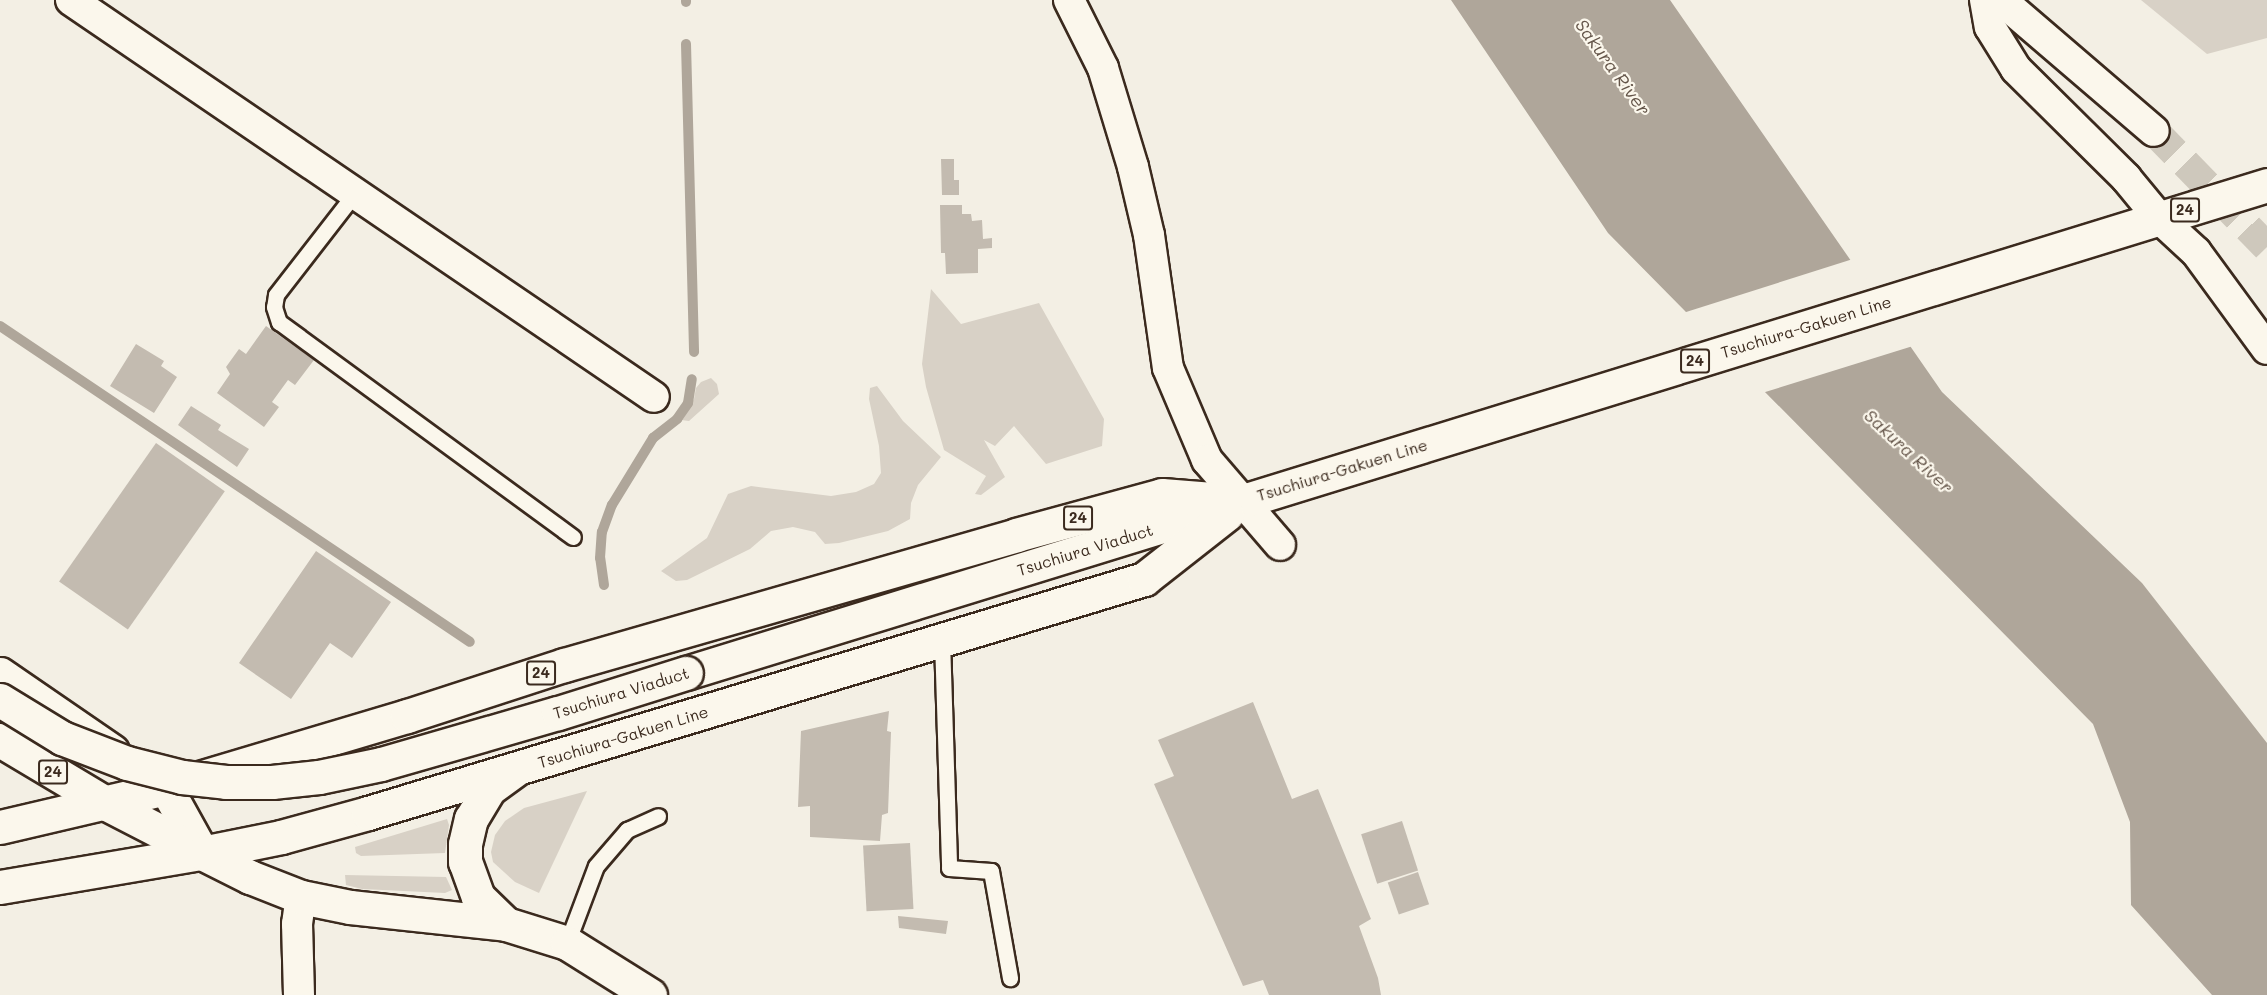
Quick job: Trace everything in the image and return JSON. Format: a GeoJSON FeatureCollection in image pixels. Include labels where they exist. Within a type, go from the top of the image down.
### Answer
{"type":"FeatureCollection","features":[{"type":"Feature","properties":{"kind":"main road","name":"Tsuchiura-Gakuen Line"},"geometry":{"type":"LineString","coordinates":[[0,887],[202,854],[281,837],[516,769],[1144,579],[1242,501],[2267,185]]}},
{"type":"Feature","properties":{"kind":"main road","name":"Tsuchiura-Gakuen Line"},"geometry":{"type":"LineString","coordinates":[[0,827],[107,804],[166,788],[406,716],[564,665],[1162,495],[1242,501]]}},
{"type":"Feature","properties":{"kind":"main road","name":"Tsuchiura Viaduct"},"geometry":{"type":"LineString","coordinates":[[0,700],[62,738],[127,763],[182,777],[226,782],[272,782],[319,777],[381,764],[558,713],[1242,501]]}},
{"type":"Feature","properties":{"kind":"main road"},"geometry":{"type":"LineString","coordinates":[[0,674],[166,788],[202,854],[301,897],[350,907],[506,924],[567,943],[650,995]]}},
{"type":"Feature","properties":{"kind":"main road","name":"24"},"geometry":{"type":"LineString","coordinates":[[0,740],[107,804],[202,854]]}},
{"type":"Feature","properties":{"kind":"main road"},"geometry":{"type":"LineString","coordinates":[[506,924],[478,897],[465,862],[465,844],[471,819],[489,789],[516,769]]}},
{"type":"Feature","properties":{"kind":"street"},"geometry":{"type":"LineString","coordinates":[[71,0],[654,397]]}},
{"type":"Feature","properties":{"kind":"street"},"geometry":{"type":"LineString","coordinates":[[1069,0],[1103,68],[1134,168],[1149,235],[1168,368],[1208,459],[1280,545]]}},
{"type":"Feature","properties":{"kind":"street"},"geometry":{"type":"LineString","coordinates":[[1985,0],[1990,27],[2016,69],[2126,178],[2159,218],[2196,252],[2267,350]]}},
{"type":"Feature","properties":{"kind":"street"},"geometry":{"type":"LineString","coordinates":[[2001,0],[2154,131]]}},
{"type":"Feature","properties":{"kind":"street"},"geometry":{"type":"LineString","coordinates":[[298,995],[297,924],[301,897]]}},
{"type":"Feature","properties":{"kind":"lane"},"geometry":{"type":"LineString","coordinates":[[355,193],[276,295],[274,307],[279,322],[573,537]]}},
{"type":"Feature","properties":{"kind":"lane"},"geometry":{"type":"LineString","coordinates":[[942,640],[950,868],[991,871],[1010,978]]}},
{"type":"Feature","properties":{"kind":"lane"},"geometry":{"type":"LineString","coordinates":[[567,943],[596,866],[627,830],[658,816]]}},
{"type":"Feature","properties":{"kind":"shaded area"},"geometry":{"type":"Polygon","coordinates":[[[2141,0],[2267,0],[2267,38],[2207,54],[2141,0]]]}},
{"type":"Feature","properties":{"kind":"shaded area"},"geometry":{"type":"Polygon","coordinates":[[[931,289],[961,324],[1039,303],[1104,419],[1102,446],[1046,464],[1014,426],[995,446],[984,440],[1005,477],[981,495],[975,494],[986,476],[944,450],[926,387],[922,364],[931,289]]]}},
{"type":"Feature","properties":{"kind":"shaded area"},"geometry":{"type":"Polygon","coordinates":[[[711,378],[717,384],[719,394],[689,421],[681,420],[694,399],[696,388],[701,382],[711,378]]]}},
{"type":"Feature","properties":{"kind":"shaded area"},"geometry":{"type":"Polygon","coordinates":[[[877,386],[903,421],[941,457],[918,485],[911,503],[910,519],[888,531],[839,543],[825,544],[815,532],[793,527],[771,531],[750,549],[687,580],[676,581],[661,571],[707,538],[728,494],[751,486],[831,496],[856,492],[874,484],[881,473],[879,446],[869,399],[870,388],[877,386]]]}},
{"type":"Feature","properties":{"kind":"shaded area"},"geometry":{"type":"Polygon","coordinates":[[[587,791],[539,893],[515,882],[493,862],[491,852],[495,835],[505,821],[524,808],[587,791]]]}},
{"type":"Feature","properties":{"kind":"shaded area"},"geometry":{"type":"Polygon","coordinates":[[[447,819],[449,825],[445,853],[361,856],[356,853],[355,847],[447,819]]]}},
{"type":"Feature","properties":{"kind":"shaded area"},"geometry":{"type":"Polygon","coordinates":[[[345,875],[446,877],[452,890],[445,893],[362,889],[346,885],[345,875]]]}},
{"type":"Feature","properties":{"kind":"water","name":"Sakura River"},"geometry":{"type":"Polygon","coordinates":[[[1451,0],[1670,0],[1942,392],[2142,583],[2267,743],[2267,995],[2212,995],[2131,905],[2130,822],[2093,724],[1608,233],[1451,0]]]}},
{"type":"Feature","properties":{"kind":"pier"},"geometry":{"type":"Polygon","coordinates":[[[1853,259],[1913,346],[1762,393],[1683,313],[1853,259]]]}},
{"type":"Feature","properties":{"kind":"building"},"geometry":{"type":"Polygon","coordinates":[[[941,159],[954,159],[954,180],[959,180],[959,195],[942,195],[941,159]]]}},
{"type":"Feature","properties":{"kind":"building"},"geometry":{"type":"Polygon","coordinates":[[[940,205],[962,205],[962,214],[971,214],[972,221],[982,220],[983,239],[992,238],[992,248],[978,249],[978,273],[946,274],[945,253],[941,253],[940,205]]]}},
{"type":"Feature","properties":{"kind":"building"},"geometry":{"type":"Polygon","coordinates":[[[266,326],[314,360],[295,385],[288,380],[272,402],[279,407],[264,427],[217,393],[230,374],[226,367],[239,349],[246,354],[266,326]]]}},
{"type":"Feature","properties":{"kind":"building"},"geometry":{"type":"Polygon","coordinates":[[[136,344],[164,361],[161,366],[177,377],[154,413],[110,386],[136,344]]]}},
{"type":"Feature","properties":{"kind":"building"},"geometry":{"type":"Polygon","coordinates":[[[191,406],[221,425],[218,430],[249,449],[237,467],[178,425],[191,406]]]}},
{"type":"Feature","properties":{"kind":"building"},"geometry":{"type":"Polygon","coordinates":[[[156,443],[225,491],[128,630],[59,581],[156,443]]]}},
{"type":"Feature","properties":{"kind":"building"},"geometry":{"type":"Polygon","coordinates":[[[316,551],[391,602],[352,658],[330,643],[291,699],[239,663],[316,551]]]}},
{"type":"Feature","properties":{"kind":"building"},"geometry":{"type":"Polygon","coordinates":[[[1253,702],[1292,799],[1318,789],[1371,919],[1359,926],[1378,978],[1381,995],[1269,995],[1263,980],[1243,986],[1154,784],[1174,776],[1158,740],[1253,702]]]}},
{"type":"Feature","properties":{"kind":"building"},"geometry":{"type":"Polygon","coordinates":[[[889,711],[887,731],[891,732],[888,813],[882,815],[880,841],[810,837],[810,806],[798,807],[801,731],[889,711]]]}},
{"type":"Feature","properties":{"kind":"building"},"geometry":{"type":"Polygon","coordinates":[[[1402,821],[1418,870],[1377,884],[1361,834],[1402,821]]]}},
{"type":"Feature","properties":{"kind":"building"},"geometry":{"type":"Polygon","coordinates":[[[910,843],[913,909],[867,911],[863,845],[910,843]]]}},
{"type":"Feature","properties":{"kind":"building"},"geometry":{"type":"Polygon","coordinates":[[[1418,872],[1429,904],[1399,915],[1388,882],[1418,872]]]}},
{"type":"Feature","properties":{"kind":"building"},"geometry":{"type":"Polygon","coordinates":[[[898,916],[948,921],[946,934],[899,928],[898,916]]]}},
{"type":"Feature","properties":{"kind":"waterway"},"geometry":{"type":"LineString","coordinates":[[686,44],[694,352]]}},
{"type":"Feature","properties":{"kind":"waterway"},"geometry":{"type":"LineString","coordinates":[[0,326],[470,642]]}},
{"type":"Feature","properties":{"kind":"waterway"},"geometry":{"type":"LineString","coordinates":[[604,585],[600,558],[602,532],[612,505],[653,438],[677,419],[688,403],[692,379]]}},
{"type":"Feature","properties":{"kind":"tunnel"},"geometry":{"type":"LineString","coordinates":[[2154,131],[2267,247]]}}]}
